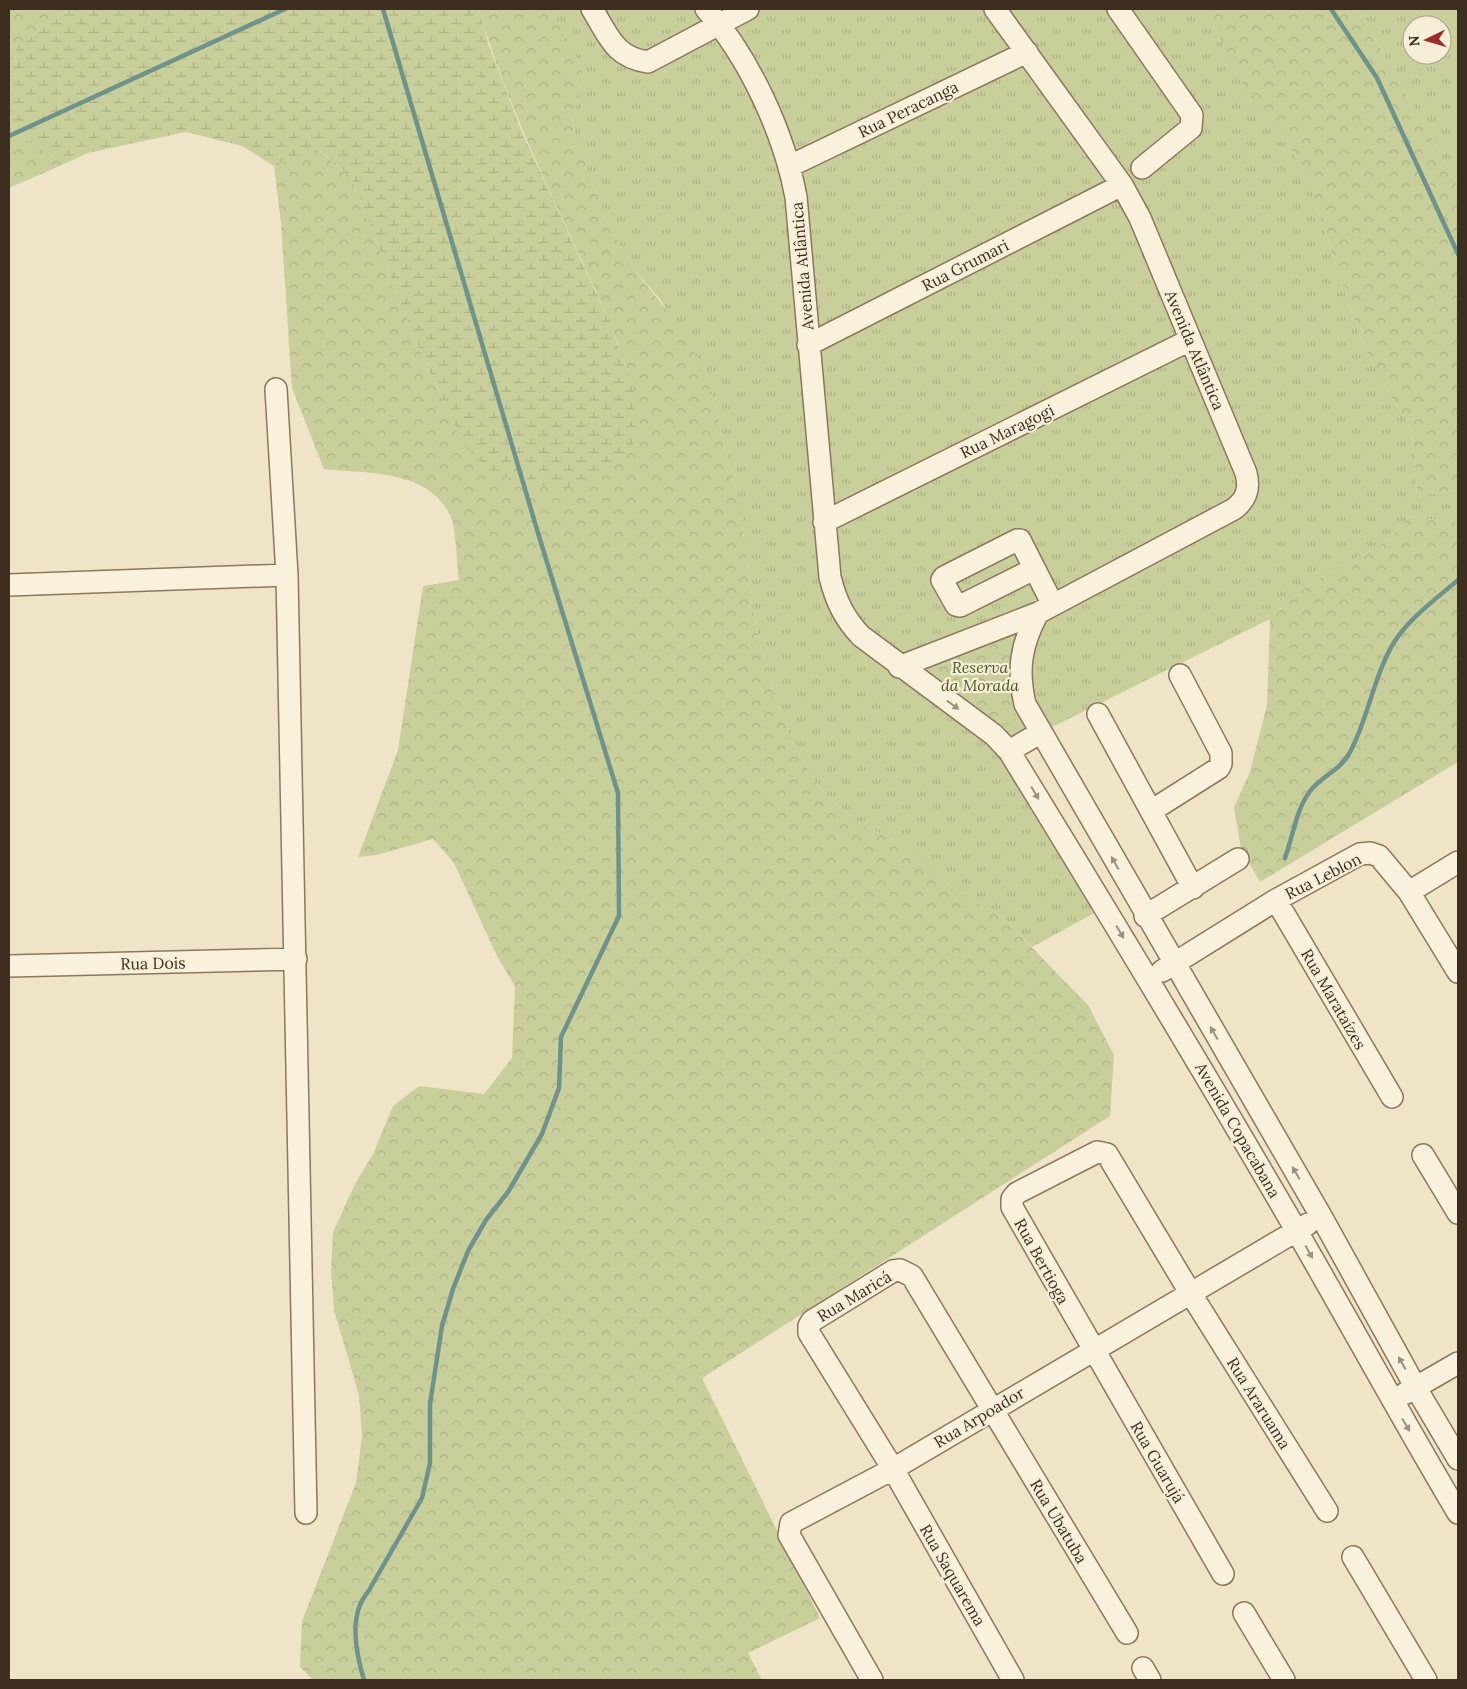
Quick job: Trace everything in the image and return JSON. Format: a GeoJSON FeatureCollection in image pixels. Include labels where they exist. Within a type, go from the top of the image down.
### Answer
{"type":"FeatureCollection","features":[{"type":"Feature","properties":{"kind":"street"},"geometry":{"type":"LineString","coordinates":[[592,9],[619,52],[633,60],[648,62],[713,16],[748,9]]}},
{"type":"Feature","properties":{"kind":"street","name":"Avenida Atlântica"},"geometry":{"type":"LineString","coordinates":[[899,667],[1045,609],[1234,509],[1246,497],[1248,481],[1246,473],[1140,218],[1122,185],[996,9]]}},
{"type":"Feature","properties":{"kind":"street"},"geometry":{"type":"LineString","coordinates":[[1118,9],[1192,115],[1191,128],[1142,168]]}},
{"type":"Feature","properties":{"kind":"street","name":"Avenida Atlântica"},"geometry":{"type":"LineString","coordinates":[[713,16],[750,74],[777,131],[790,166],[796,197],[824,522],[830,577],[835,599],[842,613],[860,636],[899,667],[994,735],[1009,751]]}},
{"type":"Feature","properties":{"kind":"street","name":"Rua Peracanga"},"geometry":{"type":"LineString","coordinates":[[790,166],[1027,52]]}},
{"type":"Feature","properties":{"kind":"street","name":"Rua Grumari"},"geometry":{"type":"LineString","coordinates":[[808,345],[1122,185]]}},
{"type":"Feature","properties":{"kind":"street","name":"Rua Maragogi"},"geometry":{"type":"LineString","coordinates":[[824,522],[1190,340]]}},
{"type":"Feature","properties":{"kind":"street"},"geometry":{"type":"LineString","coordinates":[[276,389],[287,575],[306,1513]]}},
{"type":"Feature","properties":{"kind":"street"},"geometry":{"type":"LineString","coordinates":[[1009,751],[1040,733],[1025,704],[1020,686],[1020,658],[1027,633],[1045,609],[1034,569]]}},
{"type":"Feature","properties":{"kind":"street"},"geometry":{"type":"LineString","coordinates":[[9,585],[287,575]]}},
{"type":"Feature","properties":{"kind":"street"},"geometry":{"type":"LineString","coordinates":[[1151,810],[1219,768],[1222,764],[1220,753],[1180,676]]}},
{"type":"Feature","properties":{"kind":"street"},"geometry":{"type":"LineString","coordinates":[[1098,714],[1194,888]]}},
{"type":"Feature","properties":{"kind":"street","name":"Avenida Copacabana"},"geometry":{"type":"LineString","coordinates":[[1040,733],[1321,1216],[1416,1388],[1458,1459]]}},
{"type":"Feature","properties":{"kind":"street","name":"Avenida Copacabana"},"geometry":{"type":"LineString","coordinates":[[1009,751],[1148,979],[1297,1231],[1392,1401],[1458,1513]]}},
{"type":"Feature","properties":{"kind":"street","name":"Rua Leblon"},"geometry":{"type":"LineString","coordinates":[[1148,979],[1276,900],[1360,854],[1370,853],[1379,856],[1409,892],[1458,972]]}},
{"type":"Feature","properties":{"kind":"street"},"geometry":{"type":"LineString","coordinates":[[1145,916],[1194,888],[1238,859]]}},
{"type":"Feature","properties":{"kind":"street"},"geometry":{"type":"LineString","coordinates":[[1409,892],[1458,862]]}},
{"type":"Feature","properties":{"kind":"street","name":"Rua Marataízes"},"geometry":{"type":"LineString","coordinates":[[1276,900],[1392,1097]]}},
{"type":"Feature","properties":{"kind":"street","name":"Rua Dois"},"geometry":{"type":"LineString","coordinates":[[9,966],[296,959]]}},
{"type":"Feature","properties":{"kind":"street","name":"Rua Bertioga"},"geometry":{"type":"LineString","coordinates":[[1093,1351],[1012,1207],[1012,1199],[1017,1193],[1097,1152],[1104,1152],[1191,1294]]}},
{"type":"Feature","properties":{"kind":"street"},"geometry":{"type":"LineString","coordinates":[[1423,1155],[1458,1213]]}},
{"type":"Feature","properties":{"kind":"street","name":"Rua Arpoador"},"geometry":{"type":"LineString","coordinates":[[872,1680],[789,1535],[788,1528],[791,1523],[893,1469],[991,1409],[1191,1294],[1321,1216]]}},
{"type":"Feature","properties":{"kind":"street","name":"Rua Maricá"},"geometry":{"type":"LineString","coordinates":[[893,1469],[809,1333],[809,1326],[812,1321],[893,1271],[900,1270],[912,1276],[991,1409]]}},
{"type":"Feature","properties":{"kind":"street","name":"Rua Araruama"},"geometry":{"type":"LineString","coordinates":[[1191,1294],[1327,1511]]}},
{"type":"Feature","properties":{"kind":"street","name":"Rua Guarujá"},"geometry":{"type":"LineString","coordinates":[[1093,1351],[1223,1574]]}},
{"type":"Feature","properties":{"kind":"street"},"geometry":{"type":"LineString","coordinates":[[1392,1401],[1458,1363]]}},
{"type":"Feature","properties":{"kind":"street","name":"Rua Ubatuba"},"geometry":{"type":"LineString","coordinates":[[991,1409],[1127,1633]]}},
{"type":"Feature","properties":{"kind":"street","name":"Rua Saquarema"},"geometry":{"type":"LineString","coordinates":[[893,1469],[1013,1680]]}},
{"type":"Feature","properties":{"kind":"street"},"geometry":{"type":"LineString","coordinates":[[1353,1557],[1426,1680]]}},
{"type":"Feature","properties":{"kind":"street"},"geometry":{"type":"LineString","coordinates":[[1244,1612],[1284,1680]]}},
{"type":"Feature","properties":{"kind":"green space"},"geometry":{"type":"Polygon","coordinates":[[[9,9],[70,9],[18,46],[9,58],[9,9]]]}},
{"type":"Feature","properties":{"kind":"green space"},"geometry":{"type":"Polygon","coordinates":[[[70,9],[479,9],[489,46],[522,132],[610,323],[635,393],[636,441],[608,470],[564,489],[515,481],[482,466],[460,438],[415,339],[351,177],[316,147],[274,166],[242,146],[186,132],[88,153],[64,164],[24,138],[9,124],[9,58],[18,46],[70,9]]]}},
{"type":"Feature","properties":{"kind":"green space"},"geometry":{"type":"Polygon","coordinates":[[[479,9],[552,9],[584,73],[573,119],[574,132],[607,223],[635,271],[676,321],[705,370],[740,505],[752,605],[760,645],[776,700],[793,743],[814,781],[831,800],[858,822],[903,845],[917,860],[955,889],[1004,919],[1088,1005],[1114,1055],[1110,1116],[702,1378],[820,1618],[748,1653],[762,1680],[313,1680],[300,1667],[302,1621],[356,1483],[362,1436],[359,1395],[334,1310],[331,1271],[333,1232],[355,1184],[373,1154],[393,1106],[419,1086],[484,1094],[512,1058],[515,986],[497,956],[454,863],[433,839],[377,855],[358,857],[398,750],[423,586],[459,580],[455,537],[450,515],[440,500],[427,489],[395,477],[324,469],[292,388],[281,223],[274,166],[315,147],[351,177],[415,339],[460,438],[635,393],[609,321],[506,89],[479,9]]]}},
{"type":"Feature","properties":{"kind":"green space"},"geometry":{"type":"Polygon","coordinates":[[[552,9],[1206,9],[1253,106],[1285,140],[1305,172],[1363,345],[1388,392],[1409,423],[1415,458],[1417,497],[1458,489],[1458,522],[1408,517],[1381,544],[1319,579],[1297,595],[1270,619],[1006,750],[1098,911],[1032,947],[1004,919],[955,889],[917,860],[903,845],[858,822],[831,800],[814,781],[793,743],[776,700],[760,645],[752,605],[740,505],[705,370],[660,299],[635,271],[607,223],[574,132],[573,119],[584,73],[552,9]]]}},
{"type":"Feature","properties":{"kind":"green space"},"geometry":{"type":"Polygon","coordinates":[[[1206,9],[1358,9],[1458,185],[1458,489],[1417,497],[1415,458],[1409,423],[1388,392],[1363,345],[1305,172],[1285,140],[1253,106],[1206,9]]]}},
{"type":"Feature","properties":{"kind":"green space"},"geometry":{"type":"Polygon","coordinates":[[[1358,9],[1458,9],[1458,185],[1358,9]]]}},
{"type":"Feature","properties":{"kind":"green space"},"geometry":{"type":"Polygon","coordinates":[[[9,124],[24,138],[64,164],[9,188],[9,124]]]}},
{"type":"Feature","properties":{"kind":"green space"},"geometry":{"type":"Polygon","coordinates":[[[1408,517],[1458,522],[1458,762],[1260,882],[1241,849],[1234,807],[1250,772],[1267,705],[1270,619],[1297,595],[1319,579],[1381,544],[1408,517]]]}},
{"type":"Feature","properties":{"kind":"green space","name":"Reserva da Morada"},"geometry":{"type":"Polygon","coordinates":[[[1002,632],[1010,636],[1013,648],[1009,675],[1016,718],[1012,724],[1001,725],[938,683],[934,673],[936,667],[1002,632]]]}},
{"type":"Feature","properties":{"kind":"waterway"},"geometry":{"type":"LineString","coordinates":[[9,136],[285,9]]}},
{"type":"Feature","properties":{"kind":"waterway"},"geometry":{"type":"LineString","coordinates":[[364,1680],[356,1646],[358,1612],[362,1601],[422,1498],[430,1463],[430,1404],[442,1326],[453,1289],[468,1251],[486,1220],[508,1192],[542,1134],[559,1088],[561,1037],[619,916],[618,793],[538,533],[383,9]]}},
{"type":"Feature","properties":{"kind":"waterway"},"geometry":{"type":"LineString","coordinates":[[1331,9],[1377,78],[1458,254]]}},
{"type":"Feature","properties":{"kind":"waterway"},"geometry":{"type":"LineString","coordinates":[[1285,858],[1305,798],[1315,786],[1345,760],[1356,741],[1380,671],[1393,644],[1414,618],[1458,580]]}}]}
